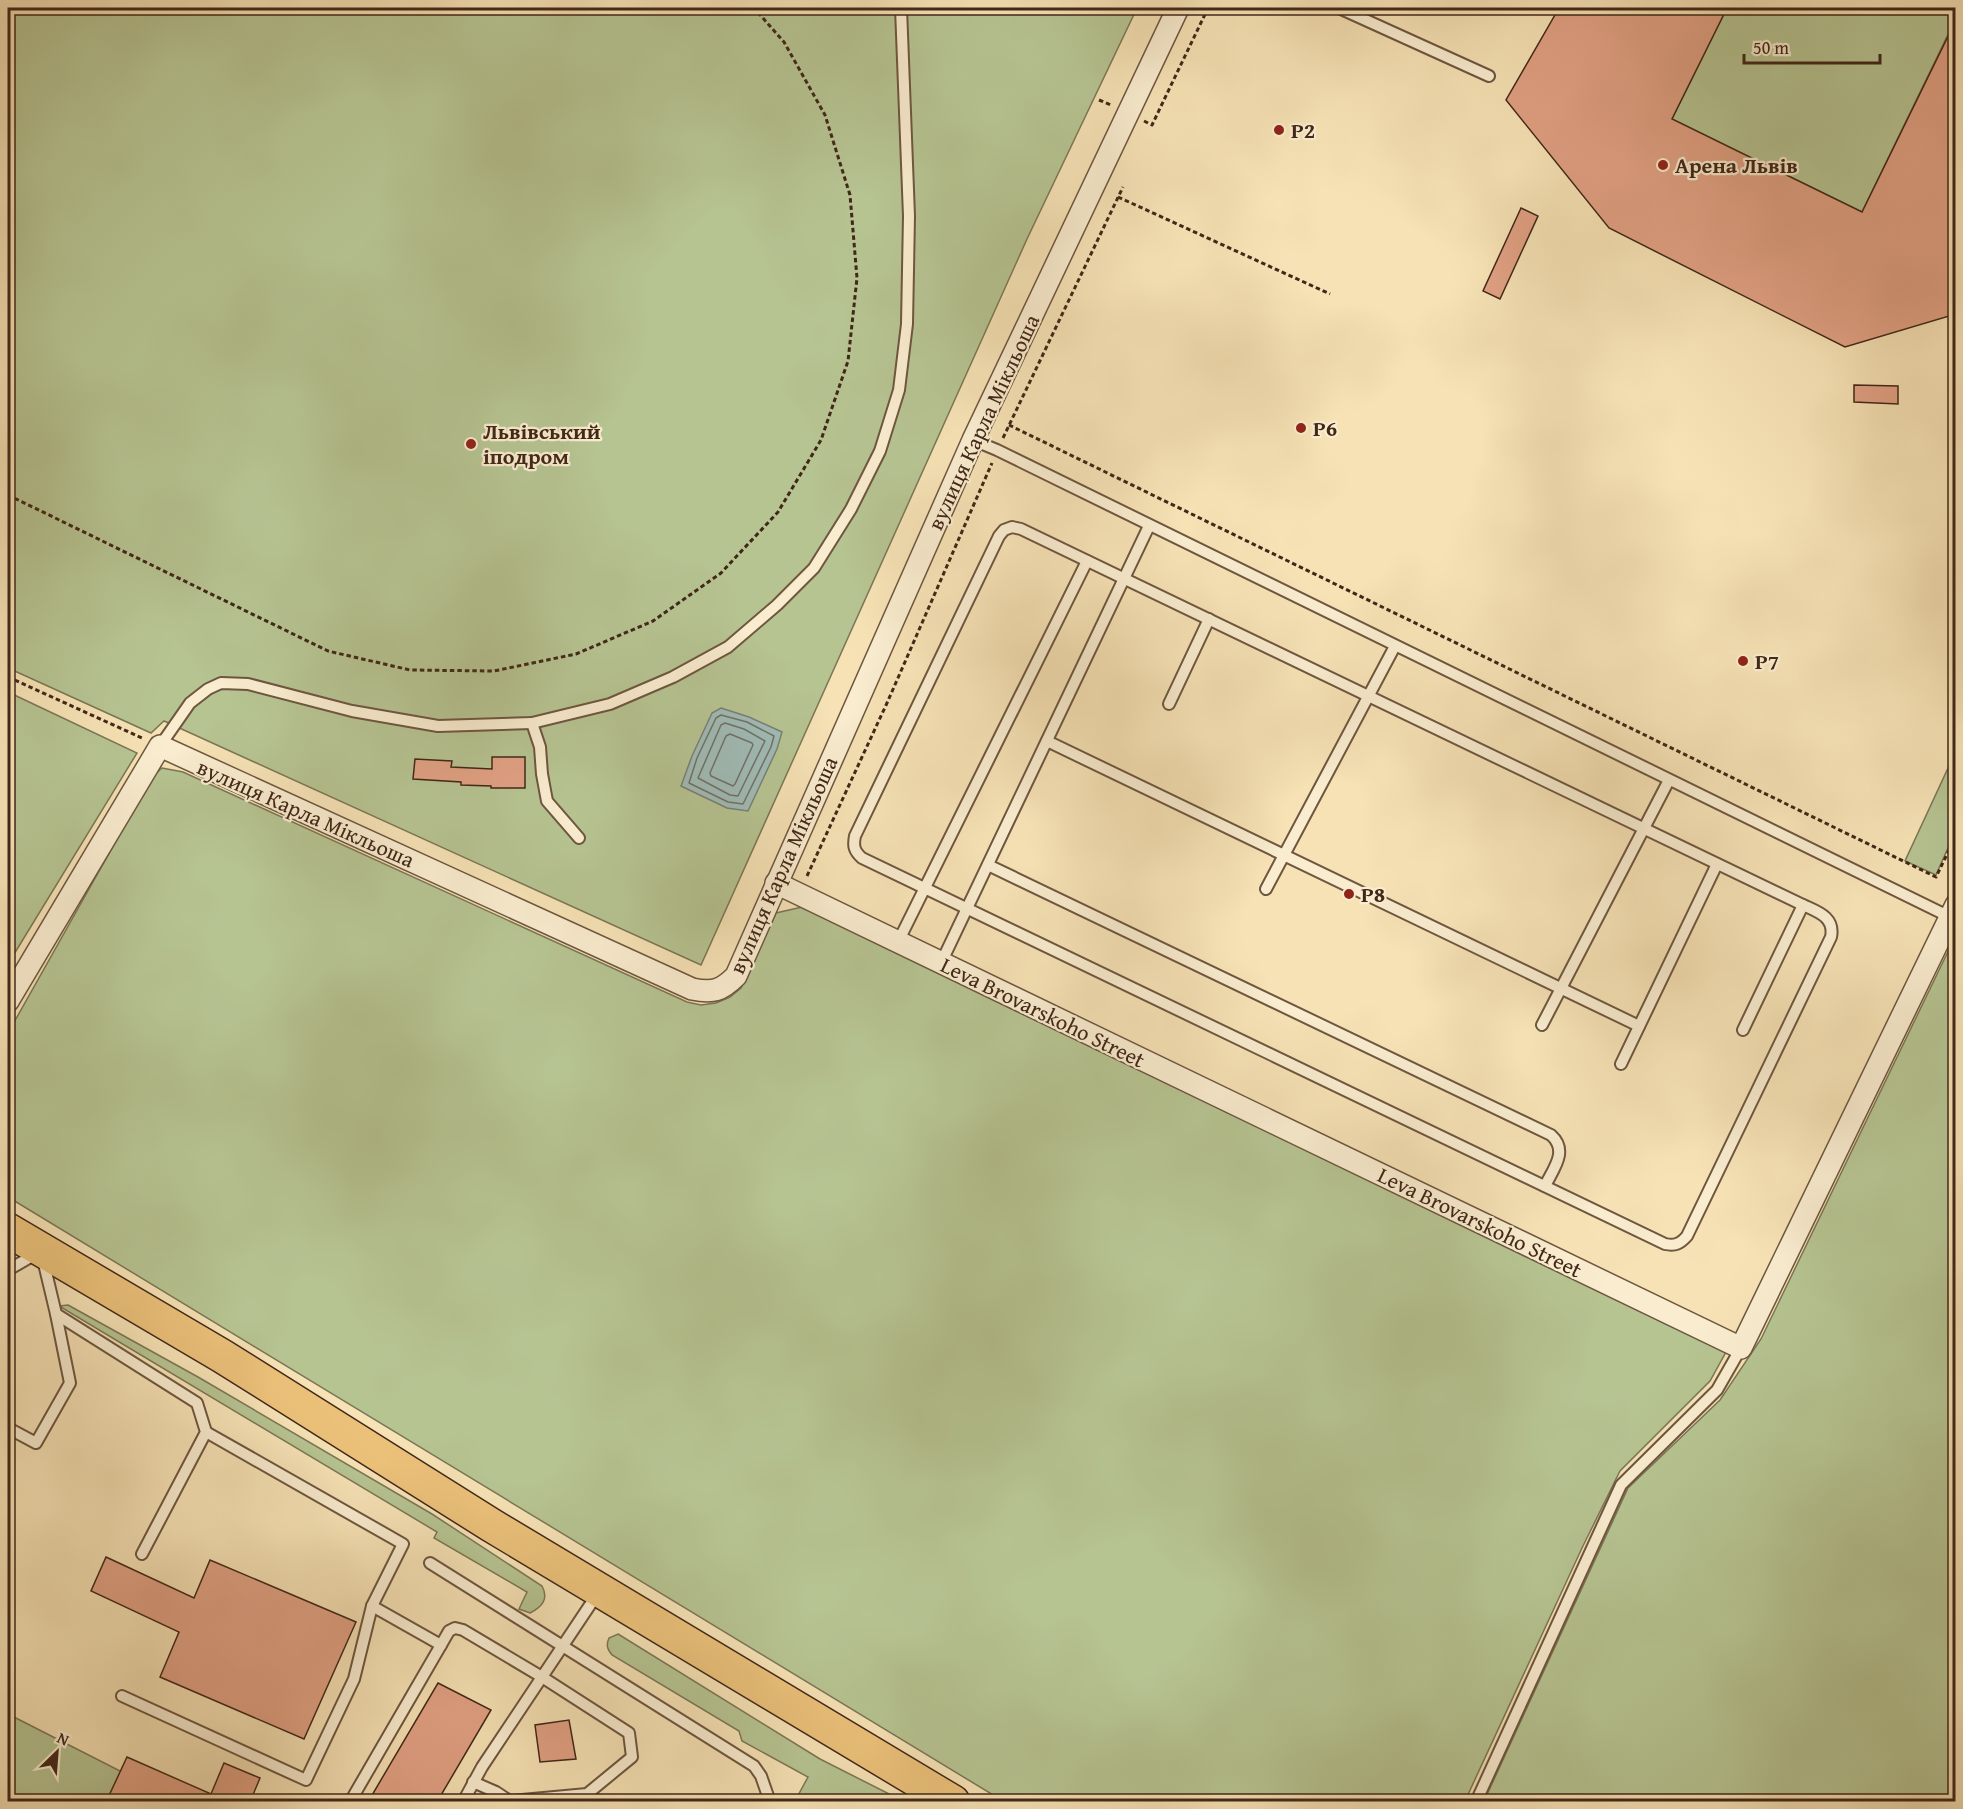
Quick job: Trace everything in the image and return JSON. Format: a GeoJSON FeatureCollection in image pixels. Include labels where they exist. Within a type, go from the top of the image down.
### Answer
{"type":"FeatureCollection","features":[{"type":"Feature","properties":{"kind":"highway"},"geometry":{"type":"LineString","coordinates":[[8,1230],[40,1251],[222,1356],[490,1525],[953,1802]]}},
{"type":"Feature","properties":{"kind":"street","name":"вулиця Карла Мікльоша"},"geometry":{"type":"LineString","coordinates":[[160,746],[693,989],[707,992],[728,985],[736,976],[973,440],[1178,8]]}},
{"type":"Feature","properties":{"kind":"street"},"geometry":{"type":"LineString","coordinates":[[8,1001],[160,746]]}},
{"type":"Feature","properties":{"kind":"street","name":"Leva Brovarskoho Street"},"geometry":{"type":"LineString","coordinates":[[776,883],[1741,1348]]}},
{"type":"Feature","properties":{"kind":"street"},"geometry":{"type":"LineString","coordinates":[[1741,1348],[1953,911]]}},
{"type":"Feature","properties":{"kind":"lane"},"geometry":{"type":"LineString","coordinates":[[160,746],[190,703],[208,689],[222,683],[248,684],[352,711],[438,726],[532,723],[610,704],[673,677],[728,647],[777,605],[814,568],[851,509],[880,451],[899,390],[907,324],[909,216],[901,8]]}},
{"type":"Feature","properties":{"kind":"lane"},"geometry":{"type":"LineString","coordinates":[[1339,8],[1489,76]]}},
{"type":"Feature","properties":{"kind":"lane"},"geometry":{"type":"LineString","coordinates":[[973,440],[1669,780],[1953,911]]}},
{"type":"Feature","properties":{"kind":"lane"},"geometry":{"type":"LineString","coordinates":[[941,963],[1149,526]]}},
{"type":"Feature","properties":{"kind":"lane"},"geometry":{"type":"LineString","coordinates":[[1012,527],[1021,528],[1087,561],[1803,904],[1830,920],[1833,928],[1831,937],[1682,1243],[1674,1246],[1665,1244],[862,858],[856,852],[853,844],[855,836],[999,536],[1004,530],[1012,527]]}},
{"type":"Feature","properties":{"kind":"lane"},"geometry":{"type":"LineString","coordinates":[[898,942],[1087,561]]}},
{"type":"Feature","properties":{"kind":"lane"},"geometry":{"type":"LineString","coordinates":[[1169,704],[1209,619]]}},
{"type":"Feature","properties":{"kind":"lane"},"geometry":{"type":"LineString","coordinates":[[1266,889],[1395,646]]}},
{"type":"Feature","properties":{"kind":"lane"},"geometry":{"type":"LineString","coordinates":[[532,723],[540,747],[547,801],[579,838]]}},
{"type":"Feature","properties":{"kind":"lane"},"geometry":{"type":"LineString","coordinates":[[1047,741],[1639,1026]]}},
{"type":"Feature","properties":{"kind":"lane"},"geometry":{"type":"LineString","coordinates":[[1542,1024],[1669,780]]}},
{"type":"Feature","properties":{"kind":"lane"},"geometry":{"type":"LineString","coordinates":[[1621,1064],[1717,864]]}},
{"type":"Feature","properties":{"kind":"lane"},"geometry":{"type":"LineString","coordinates":[[988,865],[1551,1135],[1560,1148],[1559,1157],[1545,1186]]}},
{"type":"Feature","properties":{"kind":"lane"},"geometry":{"type":"LineString","coordinates":[[1743,1030],[1803,904]]}},
{"type":"Feature","properties":{"kind":"lane"},"geometry":{"type":"LineString","coordinates":[[8,1270],[40,1251],[70,1383],[36,1443],[8,1428]]}},
{"type":"Feature","properties":{"kind":"lane"},"geometry":{"type":"LineString","coordinates":[[56,1314],[197,1403],[206,1432],[403,1544],[372,1606],[354,1679],[306,1780],[122,1696]]}},
{"type":"Feature","properties":{"kind":"lane"},"geometry":{"type":"LineString","coordinates":[[1476,1802],[1622,1485],[1717,1390],[1741,1348]]}},
{"type":"Feature","properties":{"kind":"lane"},"geometry":{"type":"LineString","coordinates":[[142,1554],[206,1432]]}},
{"type":"Feature","properties":{"kind":"lane"},"geometry":{"type":"LineString","coordinates":[[429,1563],[754,1766],[761,1776],[770,1802]]}},
{"type":"Feature","properties":{"kind":"lane"},"geometry":{"type":"LineString","coordinates":[[463,1802],[473,1782],[600,1590]]}},
{"type":"Feature","properties":{"kind":"lane"},"geometry":{"type":"LineString","coordinates":[[372,1606],[441,1645]]}},
{"type":"Feature","properties":{"kind":"lane"},"geometry":{"type":"LineString","coordinates":[[350,1802],[449,1631],[455,1628],[463,1630],[542,1677],[630,1733],[632,1757],[587,1794],[511,1801],[473,1782]]}},
{"type":"Feature","properties":{"kind":"path"},"geometry":{"type":"LineString","coordinates":[[8,495],[328,651],[410,670],[494,670],[576,654],[653,621],[721,573],[778,512],[821,440],[848,361],[857,278],[850,195],[825,115],[784,42],[754,8]]}},
{"type":"Feature","properties":{"kind":"path"},"geometry":{"type":"LineString","coordinates":[[1152,125],[1208,8]]}},
{"type":"Feature","properties":{"kind":"path"},"geometry":{"type":"LineString","coordinates":[[799,894],[887,703],[997,450],[1123,187]]}},
{"type":"Feature","properties":{"kind":"path"},"geometry":{"type":"LineString","coordinates":[[1118,197],[1330,294]]}},
{"type":"Feature","properties":{"kind":"path"},"geometry":{"type":"LineString","coordinates":[[1009,425],[1936,877],[1956,836]]}},
{"type":"Feature","properties":{"kind":"path"},"geometry":{"type":"LineString","coordinates":[[8,676],[160,746]]}},
{"type":"Feature","properties":{"kind":"green space","name":"Львівський іподром"},"geometry":{"type":"Polygon","coordinates":[[[8,8],[1137,8],[1027,239],[701,965],[164,721],[151,733],[8,668],[8,8]]]}},
{"type":"Feature","properties":{"kind":"green space"},"geometry":{"type":"Polygon","coordinates":[[[1727,8],[1955,8],[1955,20],[1862,212],[1672,119],[1727,8]]]}},
{"type":"Feature","properties":{"kind":"green space"},"geometry":{"type":"Polygon","coordinates":[[[8,692],[137,753],[8,964],[8,692]]]}},
{"type":"Feature","properties":{"kind":"green space"},"geometry":{"type":"Polygon","coordinates":[[[1955,753],[1955,832],[1936,875],[1905,861],[1955,753]]]}},
{"type":"Feature","properties":{"kind":"green space"},"geometry":{"type":"Polygon","coordinates":[[[162,768],[183,772],[687,1002],[701,1005],[716,1003],[730,997],[741,988],[776,913],[802,907],[1726,1352],[1710,1381],[1620,1471],[1465,1801],[1003,1801],[8,1197],[8,1033],[152,777],[162,768]]]}},
{"type":"Feature","properties":{"kind":"green space"},"geometry":{"type":"Polygon","coordinates":[[[1955,937],[1955,1801],[1484,1801],[1628,1488],[1720,1400],[1761,1339],[1955,937]]]}},
{"type":"Feature","properties":{"kind":"green space"},"geometry":{"type":"Polygon","coordinates":[[[68,1305],[198,1377],[432,1514],[542,1586],[545,1595],[543,1602],[530,1613],[519,1609],[527,1592],[434,1538],[437,1532],[59,1306],[68,1305]]]}},
{"type":"Feature","properties":{"kind":"green space"},"geometry":{"type":"Polygon","coordinates":[[[618,1634],[820,1759],[903,1801],[795,1801],[808,1777],[742,1741],[739,1731],[612,1655],[609,1651],[608,1640],[618,1634]]]}},
{"type":"Feature","properties":{"kind":"green space"},"geometry":{"type":"Polygon","coordinates":[[[8,1714],[179,1801],[8,1801],[8,1714]]]}},
{"type":"Feature","properties":{"kind":"water"},"geometry":{"type":"Polygon","coordinates":[[[721,708],[749,717],[782,732],[777,749],[748,811],[727,808],[681,786],[712,713],[721,708]]]}},
{"type":"Feature","properties":{"kind":"building","name":"Арена Львів"},"geometry":{"type":"Polygon","coordinates":[[[1559,8],[1727,8],[1672,119],[1862,212],[1956,20],[1956,314],[1845,347],[1609,228],[1506,100],[1559,8]]]}},
{"type":"Feature","properties":{"kind":"building"},"geometry":{"type":"Polygon","coordinates":[[[1521,208],[1538,216],[1500,299],[1483,291],[1521,208]]]}},
{"type":"Feature","properties":{"kind":"building"},"geometry":{"type":"Polygon","coordinates":[[[1854,385],[1898,386],[1898,404],[1854,402],[1854,385]]]}},
{"type":"Feature","properties":{"kind":"building"},"geometry":{"type":"Polygon","coordinates":[[[492,757],[525,757],[525,788],[491,788],[491,786],[461,785],[461,782],[413,779],[415,759],[452,761],[451,767],[492,769],[492,757]]]}},
{"type":"Feature","properties":{"kind":"building"},"geometry":{"type":"Polygon","coordinates":[[[106,1557],[194,1598],[210,1560],[356,1622],[304,1739],[160,1677],[179,1632],[91,1591],[106,1557]]]}},
{"type":"Feature","properties":{"kind":"building"},"geometry":{"type":"Polygon","coordinates":[[[438,1683],[491,1710],[437,1802],[368,1802],[438,1683]]]}},
{"type":"Feature","properties":{"kind":"building"},"geometry":{"type":"Polygon","coordinates":[[[569,1720],[576,1759],[540,1762],[535,1725],[569,1720]]]}},
{"type":"Feature","properties":{"kind":"building"},"geometry":{"type":"Polygon","coordinates":[[[127,1757],[211,1794],[224,1763],[260,1778],[250,1802],[106,1802],[127,1757]]]}},
{"type":"Feature","properties":{"kind":"place","name":"P2"},"geometry":{"type":"Point","coordinates":[1279,130]}},
{"type":"Feature","properties":{"kind":"place","name":"Арена Львів"},"geometry":{"type":"Point","coordinates":[1663,165]}},
{"type":"Feature","properties":{"kind":"place","name":"P6"},"geometry":{"type":"Point","coordinates":[1301,428]}},
{"type":"Feature","properties":{"kind":"place","name":"Львівський іподром"},"geometry":{"type":"Point","coordinates":[471,444]}},
{"type":"Feature","properties":{"kind":"place","name":"P7"},"geometry":{"type":"Point","coordinates":[1743,661]}},
{"type":"Feature","properties":{"kind":"place","name":"P8"},"geometry":{"type":"Point","coordinates":[1349,894]}}]}
